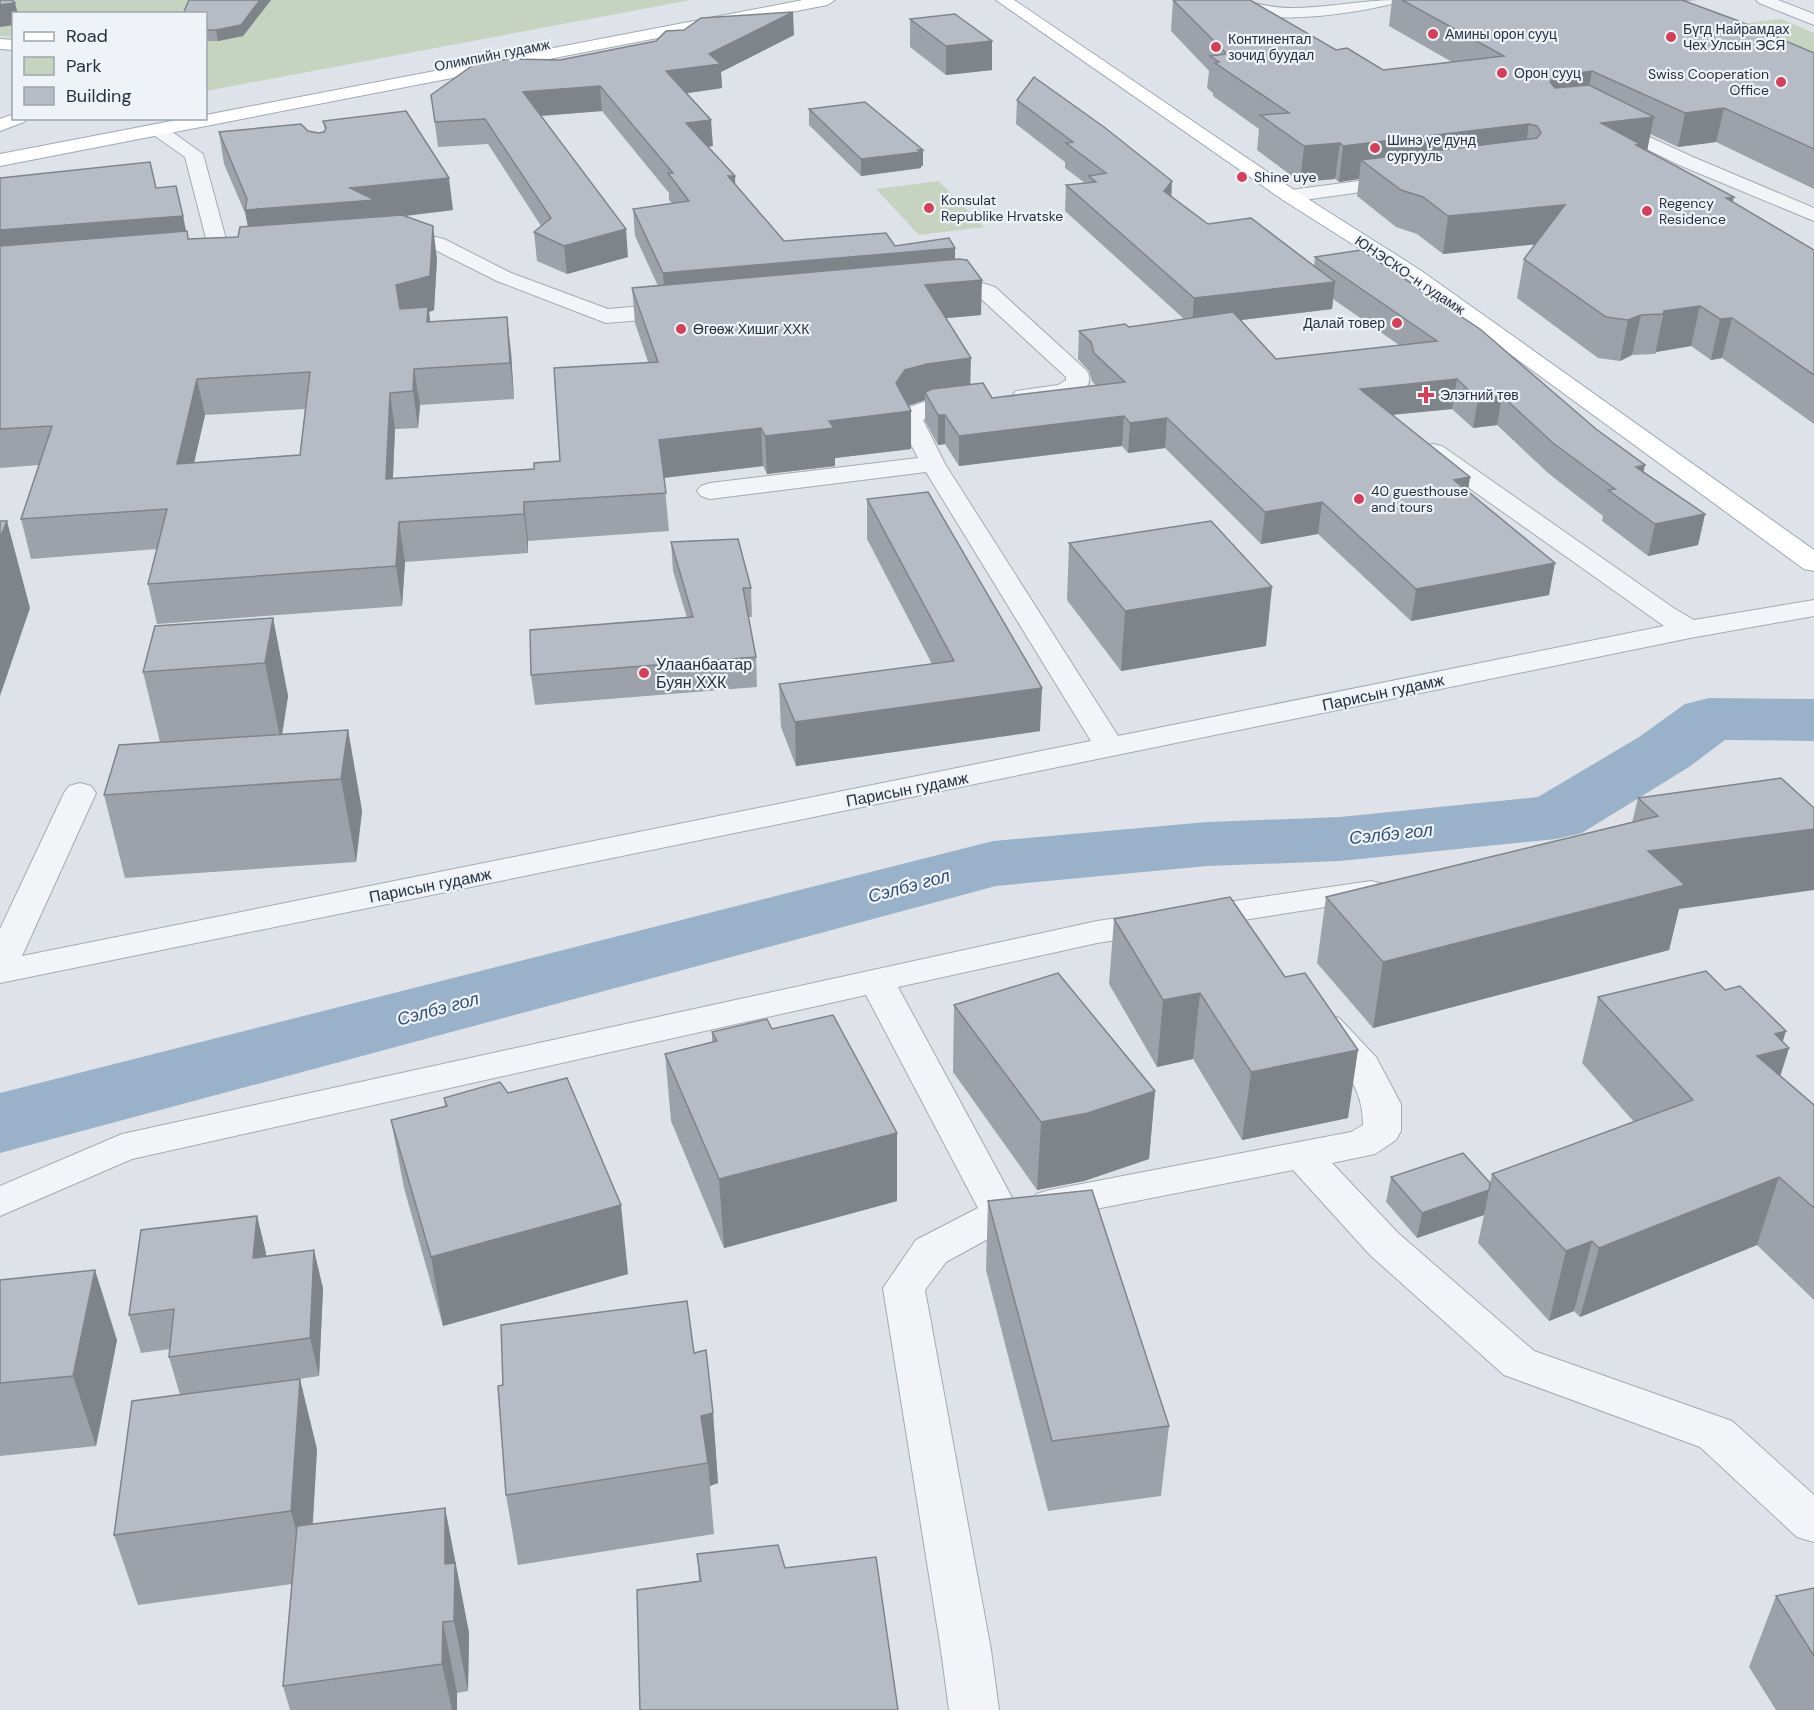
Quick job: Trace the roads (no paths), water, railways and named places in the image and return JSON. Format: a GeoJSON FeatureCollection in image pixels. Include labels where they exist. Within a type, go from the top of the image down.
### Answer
{"type":"FeatureCollection","features":[{"type":"Feature","properties":{"kind":"main road","name":"Олимпийн гудамж"},"geometry":{"type":"LineString","coordinates":[[207,111],[779,0]]}},
{"type":"Feature","properties":{"kind":"main road"},"geometry":{"type":"LineString","coordinates":[[207,116],[827,0]]}},
{"type":"Feature","properties":{"kind":"main road","name":"ЮНЭСКО-н гудамж"},"geometry":{"type":"LineString","coordinates":[[1004,0],[1290,196],[1413,274],[1812,561]]}},
{"type":"Feature","properties":{"kind":"main road"},"geometry":{"type":"LineString","coordinates":[[0,157],[183,120]]}},
{"type":"Feature","properties":{"kind":"main road"},"geometry":{"type":"LineString","coordinates":[[0,126],[21,126]]}},
{"type":"Feature","properties":{"kind":"main road"},"geometry":{"type":"LineString","coordinates":[[0,139],[21,126]]}},
{"type":"Feature","properties":{"kind":"street"},"geometry":{"type":"LineString","coordinates":[[1233,0],[1244,6],[1298,14],[1391,0]]}},
{"type":"Feature","properties":{"kind":"street"},"geometry":{"type":"LineString","coordinates":[[1764,0],[1814,20]]}},
{"type":"Feature","properties":{"kind":"street"},"geometry":{"type":"LineString","coordinates":[[1595,116],[1686,161],[1814,215]]}},
{"type":"Feature","properties":{"kind":"street"},"geometry":{"type":"LineString","coordinates":[[162,124],[194,154],[220,254]]}},
{"type":"Feature","properties":{"kind":"street"},"geometry":{"type":"LineString","coordinates":[[194,154],[218,151]]}},
{"type":"Feature","properties":{"kind":"street"},"geometry":{"type":"LineString","coordinates":[[1290,196],[1420,180]]}},
{"type":"Feature","properties":{"kind":"street"},"geometry":{"type":"LineString","coordinates":[[372,242],[407,239],[436,243],[504,278],[606,316],[701,308]]}},
{"type":"Feature","properties":{"kind":"street"},"geometry":{"type":"LineString","coordinates":[[197,256],[243,252]]}},
{"type":"Feature","properties":{"kind":"street"},"geometry":{"type":"LineString","coordinates":[[912,288],[959,284],[982,289],[1078,375],[1078,383],[1064,391],[927,409],[915,413],[910,419],[933,464],[1111,748]]}},
{"type":"Feature","properties":{"kind":"street"},"geometry":{"type":"LineString","coordinates":[[1431,450],[1665,615],[1690,629]]}},
{"type":"Feature","properties":{"kind":"street"},"geometry":{"type":"LineString","coordinates":[[710,491],[933,464]]}},
{"type":"Feature","properties":{"kind":"street","name":"Парисын гудамж"},"geometry":{"type":"LineString","coordinates":[[0,970],[1111,748],[1690,629],[1814,609]]}},
{"type":"Feature","properties":{"kind":"street"},"geometry":{"type":"LineString","coordinates":[[0,970],[80,793]]}},
{"type":"Feature","properties":{"kind":"street"},"geometry":{"type":"LineString","coordinates":[[0,1202],[122,1148],[1097,932],[1402,885]]}},
{"type":"Feature","properties":{"kind":"street"},"geometry":{"type":"LineString","coordinates":[[1223,913],[1254,947]]}},
{"type":"Feature","properties":{"kind":"street"},"geometry":{"type":"LineString","coordinates":[[876,980],[1001,1214]]}},
{"type":"Feature","properties":{"kind":"street"},"geometry":{"type":"LineString","coordinates":[[974,1710],[966,1650],[904,1288],[931,1251],[1001,1214],[1361,1144],[1382,1131],[1382,1104],[1363,1066],[1301,998]]}},
{"type":"Feature","properties":{"kind":"street"},"geometry":{"type":"LineString","coordinates":[[1302,1155],[1384,1244],[1519,1363],[1716,1434],[1814,1523]]}},
{"type":"Feature","properties":{"kind":"waterway","name":"Сэлбэ гол"},"geometry":{"type":"LineString","coordinates":[[0,1123],[993,864],[1207,844],[1340,839],[1556,817],[1664,752],[1709,719],[1814,720]]}},
{"type":"Feature","properties":{"kind":"place","name":"Амины орон сууц"},"geometry":{"type":"Point","coordinates":[1433,34]}},
{"type":"Feature","properties":{"kind":"place","name":"Бүгд Найрамдах Чех Улсын ЭСЯ"},"geometry":{"type":"Point","coordinates":[1671,37]}},
{"type":"Feature","properties":{"kind":"place","name":"Континентал зочид буудал"},"geometry":{"type":"Point","coordinates":[1216,47]}},
{"type":"Feature","properties":{"kind":"place","name":"Орон сууц"},"geometry":{"type":"Point","coordinates":[1502,73]}},
{"type":"Feature","properties":{"kind":"place","name":"Swiss Cooperation Office"},"geometry":{"type":"Point","coordinates":[1781,82]}},
{"type":"Feature","properties":{"kind":"place","name":"Шинэ үе дунд сургууль"},"geometry":{"type":"Point","coordinates":[1375,148]}},
{"type":"Feature","properties":{"kind":"place","name":"Shine uye"},"geometry":{"type":"Point","coordinates":[1242,177]}},
{"type":"Feature","properties":{"kind":"place","name":"Konsulat Republike Hrvatske"},"geometry":{"type":"Point","coordinates":[929,208]}},
{"type":"Feature","properties":{"kind":"place","name":"Regency Residence"},"geometry":{"type":"Point","coordinates":[1647,211]}},
{"type":"Feature","properties":{"kind":"place","name":"Далай товер"},"geometry":{"type":"Point","coordinates":[1397,323]}},
{"type":"Feature","properties":{"kind":"place","name":"Өгөөж Хишиг ХХК"},"geometry":{"type":"Point","coordinates":[681,329]}},
{"type":"Feature","properties":{"kind":"place","name":"Элэгний төв"},"geometry":{"type":"Point","coordinates":[1426,395]}},
{"type":"Feature","properties":{"kind":"place","name":"40 guesthouse and tours"},"geometry":{"type":"Point","coordinates":[1359,499]}},
{"type":"Feature","properties":{"kind":"place","name":"Улаанбаатар Буян ХХК"},"geometry":{"type":"Point","coordinates":[644,673]}}]}
